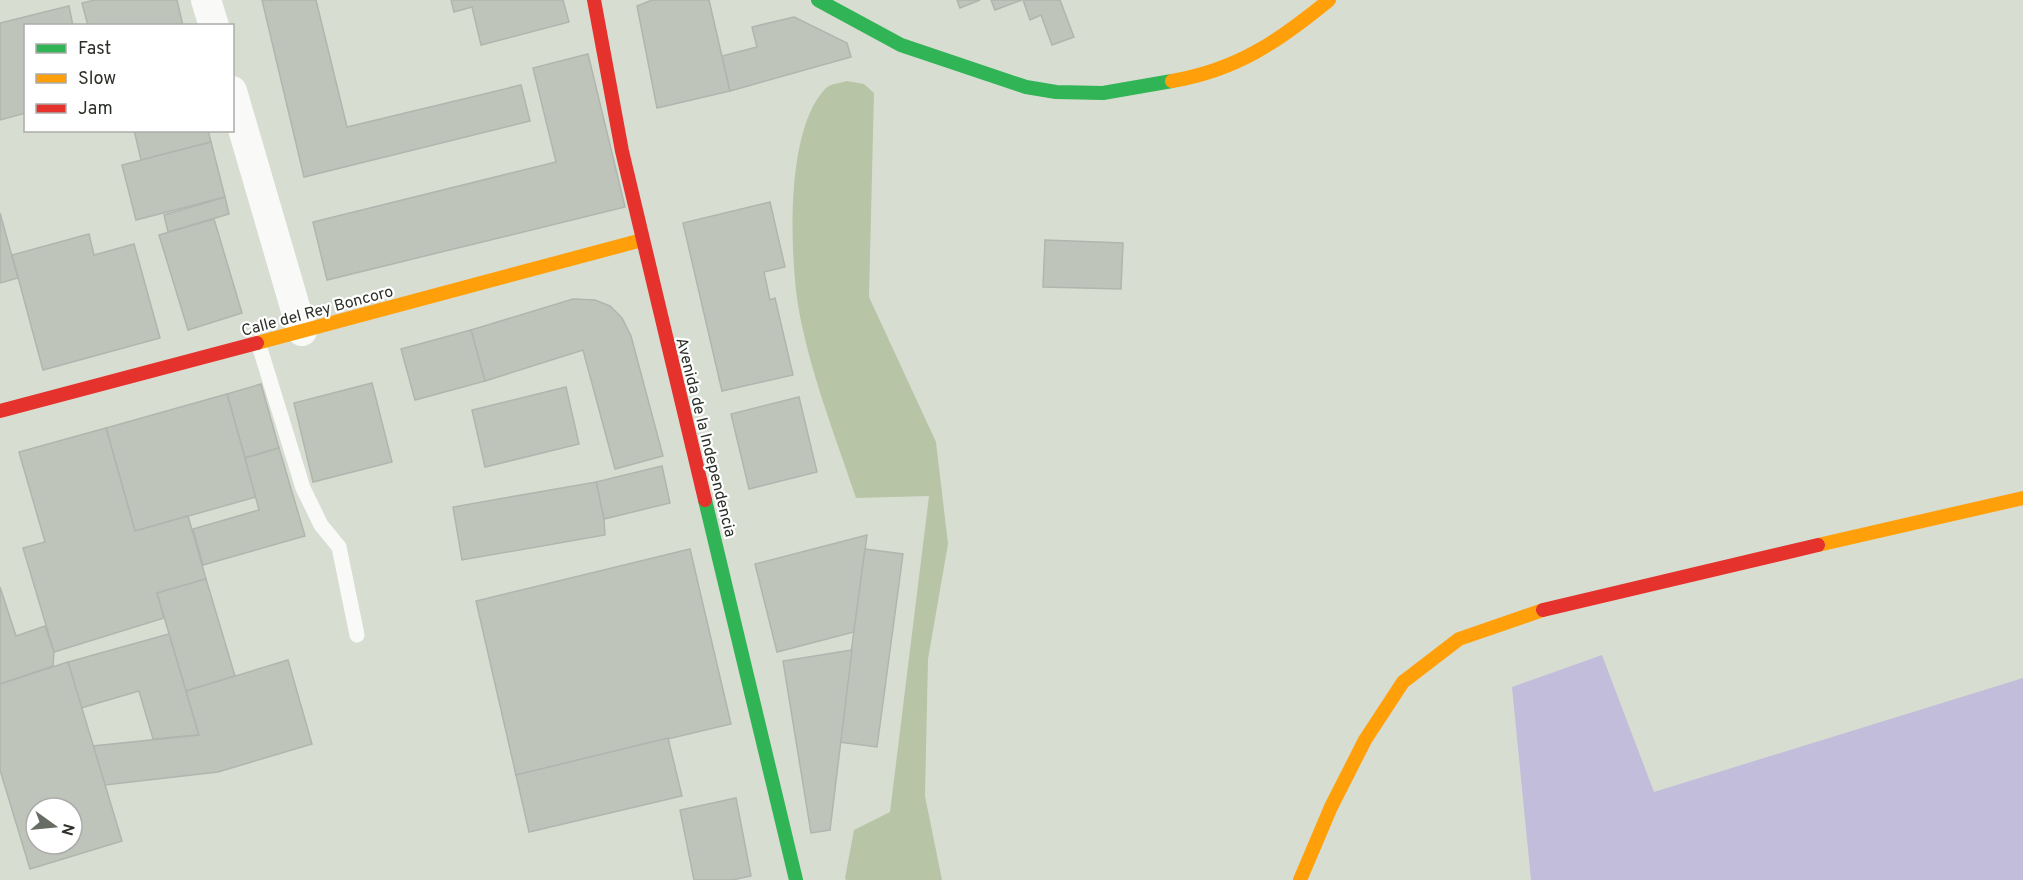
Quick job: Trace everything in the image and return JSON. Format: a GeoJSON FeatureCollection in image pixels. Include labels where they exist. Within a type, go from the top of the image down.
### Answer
{"type":"FeatureCollection","features":[{"type":"Feature","properties":{"kind":"street"},"geometry":{"type":"LineString","coordinates":[[206,0],[213,24]]}},
{"type":"Feature","properties":{"kind":"street","name":"Avenida de la Independencia"},"geometry":{"type":"LineString","coordinates":[[594,0],[622,151],[642,240],[796,880]]}},
{"type":"Feature","properties":{"kind":"street"},"geometry":{"type":"LineString","coordinates":[[818,0],[901,45],[975,71],[1026,87],[1056,92],[1103,93],[1196,77],[1231,65],[1284,37],[1329,0]]}},
{"type":"Feature","properties":{"kind":"street"},"geometry":{"type":"LineString","coordinates":[[234,98],[302,331]]}},
{"type":"Feature","properties":{"kind":"street","name":"Calle del Rey Boncoro"},"geometry":{"type":"LineString","coordinates":[[0,411],[642,240]]}},
{"type":"Feature","properties":{"kind":"street"},"geometry":{"type":"LineString","coordinates":[[1300,880],[1331,807],[1365,740],[1403,682],[1459,639],[1554,606],[2023,498]]}},
{"type":"Feature","properties":{"kind":"lane"},"geometry":{"type":"LineString","coordinates":[[258,342],[303,488],[321,525],[339,547],[357,635]]}},
{"type":"Feature","properties":{"kind":"green space"},"geometry":{"type":"Polygon","coordinates":[[[847,81],[864,84],[874,93],[869,297],[936,442],[948,544],[928,659],[925,796],[942,880],[846,880],[845,878],[854,830],[890,812],[929,496],[856,498],[823,402],[798,305],[793,254],[793,224],[797,161],[803,132],[813,107],[826,88],[847,81]]]}},
{"type":"Feature","properties":{"kind":"shaded area"},"geometry":{"type":"Polygon","coordinates":[[[1602,655],[1654,792],[2023,678],[2023,880],[1531,880],[1512,687],[1602,655]]]}},
{"type":"Feature","properties":{"kind":"building"},"geometry":{"type":"Polygon","coordinates":[[[95,0],[177,0],[183,24],[87,24],[82,3],[95,0]]]}},
{"type":"Feature","properties":{"kind":"building"},"geometry":{"type":"Polygon","coordinates":[[[262,0],[316,0],[347,127],[521,85],[530,121],[304,177],[262,0]]]}},
{"type":"Feature","properties":{"kind":"building"},"geometry":{"type":"Polygon","coordinates":[[[451,0],[563,0],[569,22],[481,45],[472,7],[454,12],[451,0]]]}},
{"type":"Feature","properties":{"kind":"building"},"geometry":{"type":"Polygon","coordinates":[[[652,0],[709,0],[730,91],[657,108],[637,6],[652,0]]]}},
{"type":"Feature","properties":{"kind":"building"},"geometry":{"type":"Polygon","coordinates":[[[957,0],[980,0],[960,8],[957,0]]]}},
{"type":"Feature","properties":{"kind":"building"},"geometry":{"type":"Polygon","coordinates":[[[991,0],[1022,0],[995,10],[991,0]]]}},
{"type":"Feature","properties":{"kind":"building"},"geometry":{"type":"Polygon","coordinates":[[[1023,0],[1060,0],[1074,37],[1052,45],[1041,15],[1030,20],[1023,0]]]}},
{"type":"Feature","properties":{"kind":"building"},"geometry":{"type":"Polygon","coordinates":[[[69,6],[73,24],[24,24],[24,114],[0,120],[0,23],[69,6]]]}},
{"type":"Feature","properties":{"kind":"building"},"geometry":{"type":"Polygon","coordinates":[[[794,17],[847,43],[851,57],[730,91],[722,56],[757,47],[752,27],[794,17]]]}},
{"type":"Feature","properties":{"kind":"building"},"geometry":{"type":"Polygon","coordinates":[[[588,54],[625,207],[327,280],[313,222],[556,162],[533,68],[588,54]]]}},
{"type":"Feature","properties":{"kind":"building"},"geometry":{"type":"Polygon","coordinates":[[[134,132],[208,132],[211,142],[141,160],[134,132]]]}},
{"type":"Feature","properties":{"kind":"building"},"geometry":{"type":"Polygon","coordinates":[[[211,142],[225,197],[136,220],[122,165],[211,142]]]}},
{"type":"Feature","properties":{"kind":"building"},"geometry":{"type":"Polygon","coordinates":[[[225,197],[229,214],[168,232],[164,215],[225,197]]]}},
{"type":"Feature","properties":{"kind":"building"},"geometry":{"type":"Polygon","coordinates":[[[770,202],[785,267],[764,272],[770,300],[775,298],[793,375],[722,391],[683,223],[770,202]]]}},
{"type":"Feature","properties":{"kind":"building"},"geometry":{"type":"Polygon","coordinates":[[[0,213],[18,278],[0,283],[0,213]]]}},
{"type":"Feature","properties":{"kind":"building"},"geometry":{"type":"Polygon","coordinates":[[[214,219],[242,313],[188,330],[159,235],[214,219]]]}},
{"type":"Feature","properties":{"kind":"building"},"geometry":{"type":"Polygon","coordinates":[[[89,234],[94,255],[134,244],[160,338],[43,370],[12,255],[89,234]]]}},
{"type":"Feature","properties":{"kind":"building"},"geometry":{"type":"Polygon","coordinates":[[[1045,240],[1123,243],[1121,289],[1043,287],[1045,240]]]}},
{"type":"Feature","properties":{"kind":"building"},"geometry":{"type":"Polygon","coordinates":[[[573,299],[595,300],[610,306],[622,318],[631,336],[663,456],[615,469],[583,350],[485,381],[471,330],[573,299]]]}},
{"type":"Feature","properties":{"kind":"building"},"geometry":{"type":"Polygon","coordinates":[[[471,330],[485,381],[415,400],[401,349],[471,330]]]}},
{"type":"Feature","properties":{"kind":"building"},"geometry":{"type":"Polygon","coordinates":[[[372,383],[392,462],[313,482],[294,403],[372,383]]]}},
{"type":"Feature","properties":{"kind":"building"},"geometry":{"type":"Polygon","coordinates":[[[261,384],[279,448],[245,458],[227,394],[261,384]]]}},
{"type":"Feature","properties":{"kind":"building"},"geometry":{"type":"Polygon","coordinates":[[[566,387],[579,444],[485,467],[472,410],[566,387]]]}},
{"type":"Feature","properties":{"kind":"building"},"geometry":{"type":"Polygon","coordinates":[[[227,394],[256,497],[135,531],[106,428],[227,394]]]}},
{"type":"Feature","properties":{"kind":"building"},"geometry":{"type":"Polygon","coordinates":[[[799,397],[817,472],[749,489],[731,414],[799,397]]]}},
{"type":"Feature","properties":{"kind":"building"},"geometry":{"type":"Polygon","coordinates":[[[106,428],[135,531],[188,516],[206,579],[157,593],[164,618],[54,652],[23,548],[45,542],[19,452],[106,428]]]}},
{"type":"Feature","properties":{"kind":"building"},"geometry":{"type":"Polygon","coordinates":[[[279,448],[305,536],[203,565],[193,529],[259,510],[245,458],[279,448]]]}},
{"type":"Feature","properties":{"kind":"building"},"geometry":{"type":"Polygon","coordinates":[[[662,466],[670,503],[604,519],[596,482],[662,466]]]}},
{"type":"Feature","properties":{"kind":"building"},"geometry":{"type":"Polygon","coordinates":[[[596,482],[605,535],[462,560],[453,507],[596,482]]]}},
{"type":"Feature","properties":{"kind":"building"},"geometry":{"type":"Polygon","coordinates":[[[867,535],[854,632],[777,652],[755,564],[867,535]]]}},
{"type":"Feature","properties":{"kind":"building"},"geometry":{"type":"Polygon","coordinates":[[[690,549],[731,724],[516,775],[476,601],[690,549]]]}},
{"type":"Feature","properties":{"kind":"building"},"geometry":{"type":"Polygon","coordinates":[[[865,549],[903,554],[877,747],[839,742],[865,549]]]}},
{"type":"Feature","properties":{"kind":"building"},"geometry":{"type":"Polygon","coordinates":[[[206,579],[235,676],[186,691],[157,593],[206,579]]]}},
{"type":"Feature","properties":{"kind":"building"},"geometry":{"type":"Polygon","coordinates":[[[0,587],[16,636],[45,626],[54,652],[53,666],[0,684],[0,587]]]}},
{"type":"Feature","properties":{"kind":"building"},"geometry":{"type":"Polygon","coordinates":[[[169,634],[199,735],[153,739],[139,691],[81,708],[68,662],[169,634]]]}},
{"type":"Feature","properties":{"kind":"building"},"geometry":{"type":"Polygon","coordinates":[[[852,650],[830,830],[811,833],[783,661],[852,650]]]}},
{"type":"Feature","properties":{"kind":"building"},"geometry":{"type":"Polygon","coordinates":[[[288,660],[312,744],[218,772],[105,785],[93,746],[199,735],[186,691],[288,660]]]}},
{"type":"Feature","properties":{"kind":"building"},"geometry":{"type":"Polygon","coordinates":[[[68,662],[122,841],[84,853],[84,796],[24,796],[24,849],[0,770],[0,684],[68,662]]]}},
{"type":"Feature","properties":{"kind":"building"},"geometry":{"type":"Polygon","coordinates":[[[668,738],[682,796],[529,832],[516,775],[668,738]]]}},
{"type":"Feature","properties":{"kind":"building"},"geometry":{"type":"Polygon","coordinates":[[[736,798],[751,876],[732,880],[694,880],[680,810],[736,798]]]}},
{"type":"Feature","properties":{"kind":"building"},"geometry":{"type":"Polygon","coordinates":[[[26,856],[73,856],[30,869],[26,856]]]}},
{"type":"Feature","properties":{"kind":"traffic: fast"},"geometry":{"type":"LineString","coordinates":[[818,0],[901,45],[1026,87],[1056,92],[1103,93],[1172,81]]}},
{"type":"Feature","properties":{"kind":"traffic: fast"},"geometry":{"type":"LineString","coordinates":[[705,500],[796,880]]}},
{"type":"Feature","properties":{"kind":"traffic: slow"},"geometry":{"type":"LineString","coordinates":[[1172,81],[1217,69],[1256,52],[1293,28],[1329,0]]}},
{"type":"Feature","properties":{"kind":"traffic: slow"},"geometry":{"type":"LineString","coordinates":[[257,343],[642,240]]}},
{"type":"Feature","properties":{"kind":"traffic: slow"},"geometry":{"type":"LineString","coordinates":[[1818,545],[2023,498]]}},
{"type":"Feature","properties":{"kind":"traffic: slow"},"geometry":{"type":"LineString","coordinates":[[1300,880],[1331,807],[1365,740],[1403,682],[1459,639],[1543,610]]}},
{"type":"Feature","properties":{"kind":"traffic: jam"},"geometry":{"type":"LineString","coordinates":[[594,0],[622,151],[705,500]]}},
{"type":"Feature","properties":{"kind":"traffic: jam"},"geometry":{"type":"LineString","coordinates":[[0,411],[257,343]]}},
{"type":"Feature","properties":{"kind":"traffic: jam"},"geometry":{"type":"LineString","coordinates":[[1543,610],[1818,545]]}}]}
